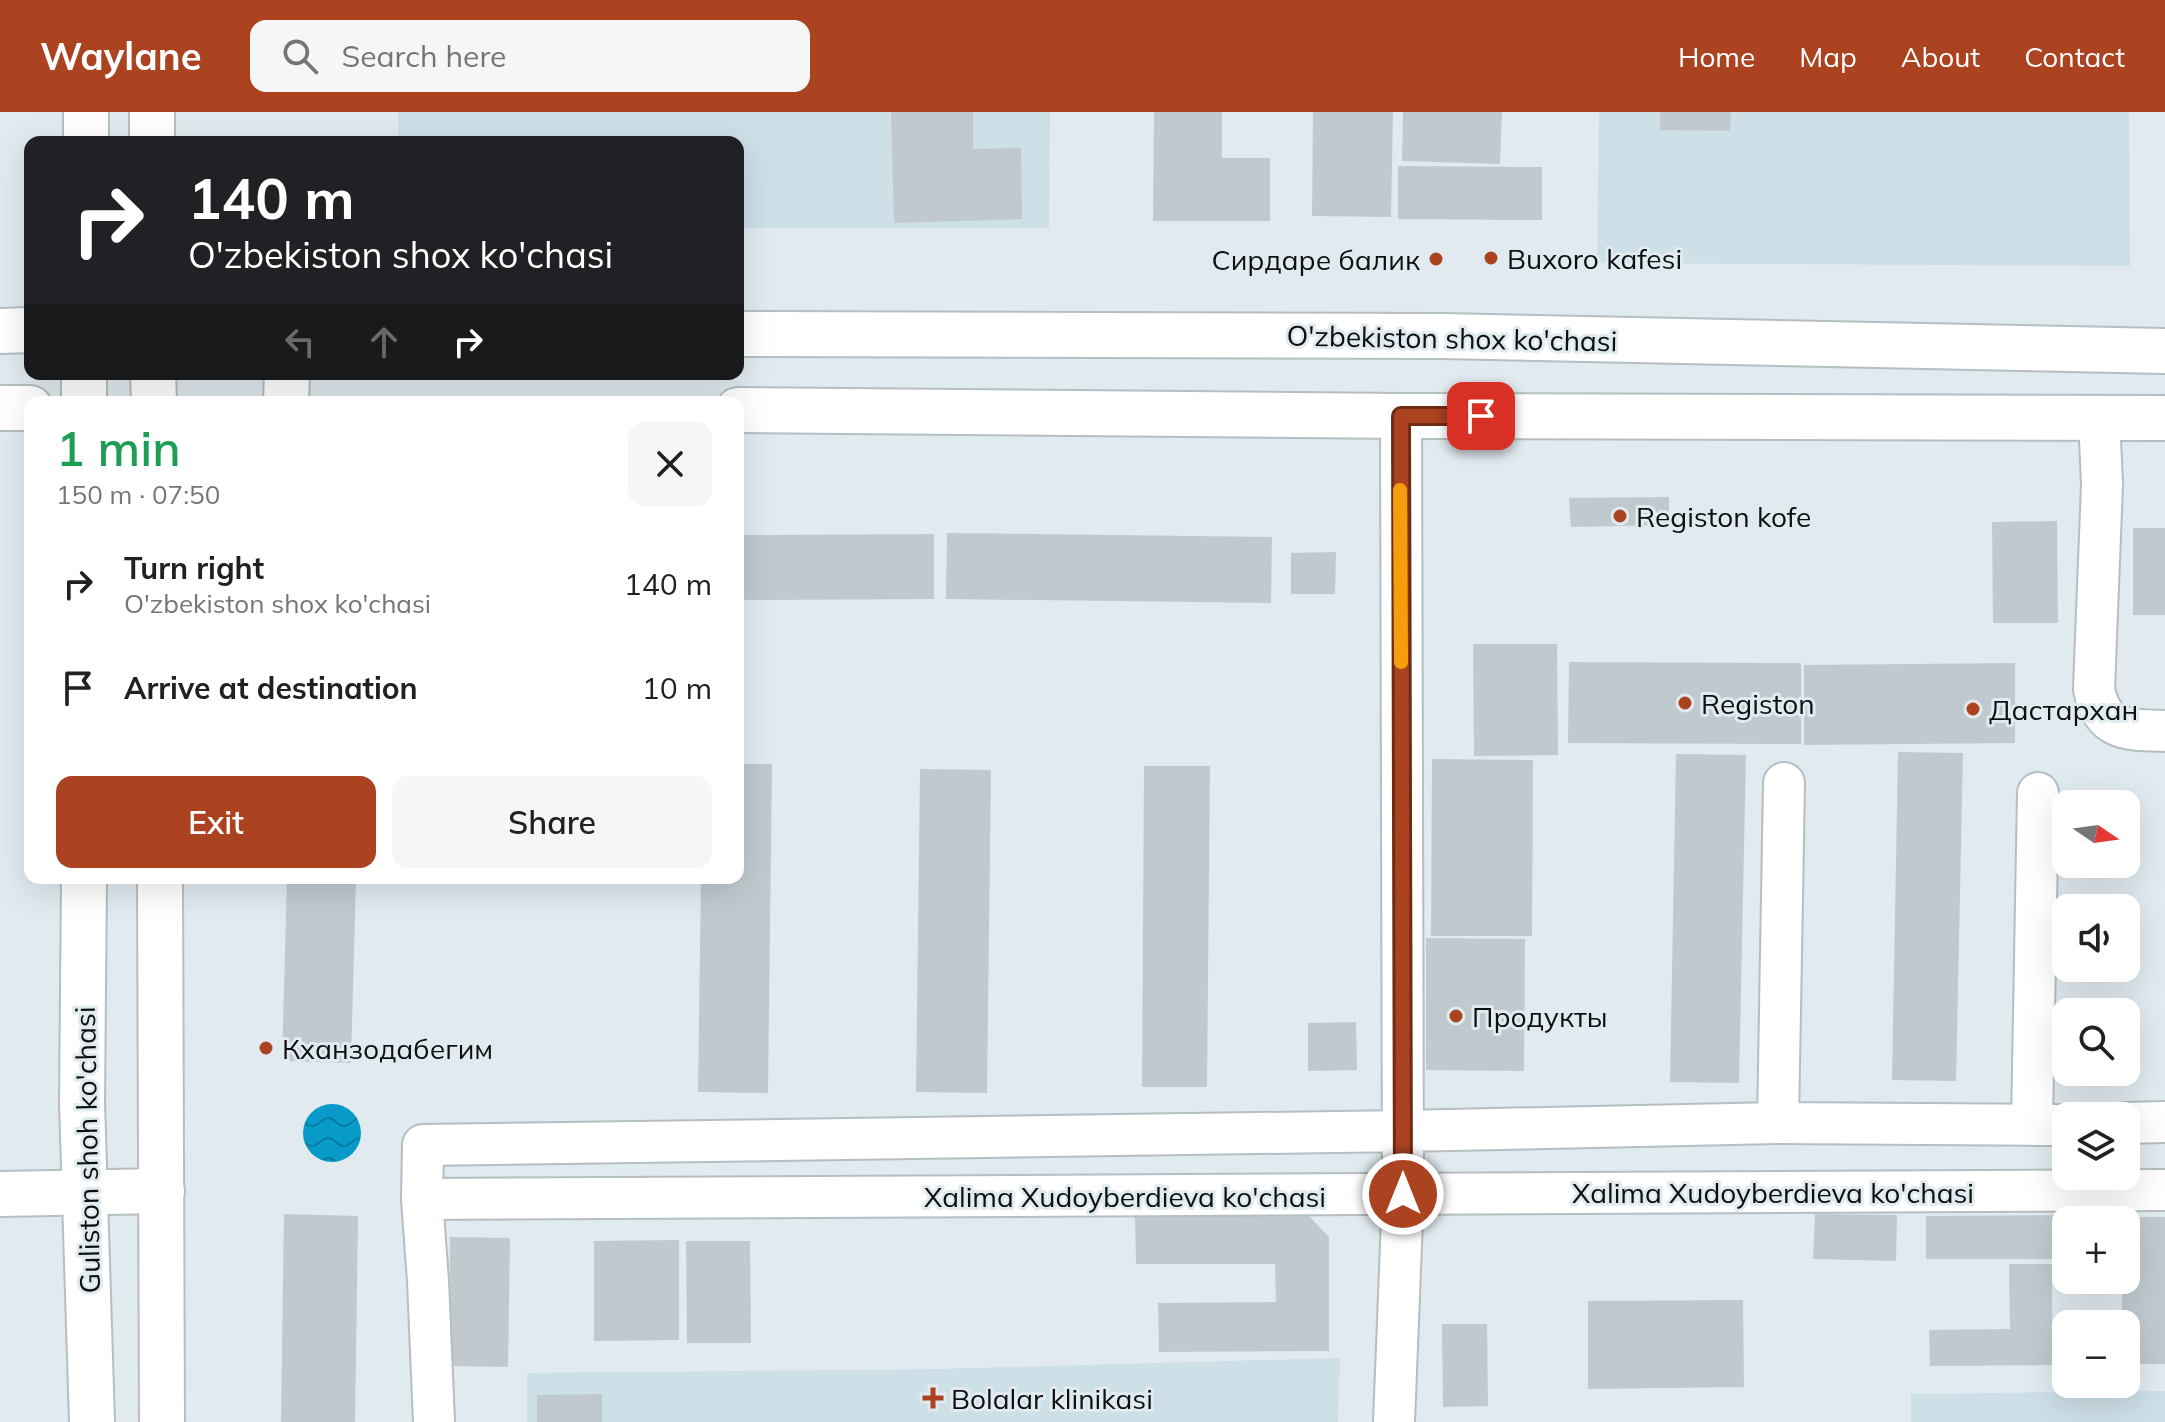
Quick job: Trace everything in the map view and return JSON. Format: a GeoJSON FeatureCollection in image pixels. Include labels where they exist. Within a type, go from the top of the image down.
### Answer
{"type":"FeatureCollection","features":[{"type":"Feature","properties":{"kind":"main road"},"geometry":{"type":"LineString","coordinates":[[86,112],[86,136]]}},
{"type":"Feature","properties":{"kind":"main road"},"geometry":{"type":"LineString","coordinates":[[152,112],[152,136]]}},
{"type":"Feature","properties":{"kind":"main road"},"geometry":{"type":"LineString","coordinates":[[0,331],[24,330]]}},
{"type":"Feature","properties":{"kind":"main road","name":"O'zbekiston shox ko'chasi"},"geometry":{"type":"LineString","coordinates":[[744,334],[1442,336],[2165,351]]}},
{"type":"Feature","properties":{"kind":"main road"},"geometry":{"type":"LineString","coordinates":[[0,408],[24,408]]}},
{"type":"Feature","properties":{"kind":"main road"},"geometry":{"type":"LineString","coordinates":[[744,410],[2165,418]]}},
{"type":"Feature","properties":{"kind":"main road","name":"Guliston shoh ko'chasi"},"geometry":{"type":"LineString","coordinates":[[84,884],[82,1103],[92,1422]]}},
{"type":"Feature","properties":{"kind":"main road"},"geometry":{"type":"LineString","coordinates":[[160,884],[162,1422]]}},
{"type":"Feature","properties":{"kind":"main road"},"geometry":{"type":"LineString","coordinates":[[0,1194],[162,1191]]}},
{"type":"Feature","properties":{"kind":"street"},"geometry":{"type":"LineString","coordinates":[[1394,1422],[1403,1194],[1401,416]]}},
{"type":"Feature","properties":{"kind":"street"},"geometry":{"type":"LineString","coordinates":[[2099,417],[2102,484],[2094,689],[2098,707],[2108,721],[2120,728],[2165,731]]}},
{"type":"Feature","properties":{"kind":"street"},"geometry":{"type":"LineString","coordinates":[[1778,1123],[1784,783]]}},
{"type":"Feature","properties":{"kind":"street"},"geometry":{"type":"LineString","coordinates":[[2038,793],[2049,1125]]}},
{"type":"Feature","properties":{"kind":"street"},"geometry":{"type":"LineString","coordinates":[[2140,1123],[2165,1122]]}},
{"type":"Feature","properties":{"kind":"street","name":"Xalima Xudoyberdieva ko'chasi"},"geometry":{"type":"LineString","coordinates":[[2049,1125],[1778,1123],[423,1145],[422,1199],[2165,1190]]}},
{"type":"Feature","properties":{"kind":"street"},"geometry":{"type":"LineString","coordinates":[[422,1199],[434,1422]]}},
{"type":"Feature","properties":{"kind":"shaded area"},"geometry":{"type":"Polygon","coordinates":[[[398,112],[1050,112],[1049,228],[744,228],[744,136],[398,136],[398,112]]]}},
{"type":"Feature","properties":{"kind":"shaded area"},"geometry":{"type":"Polygon","coordinates":[[[1599,112],[2129,112],[2130,266],[1597,263],[1599,112]]]}},
{"type":"Feature","properties":{"kind":"shaded area","name":"Bolalar klinikasi"},"geometry":{"type":"Polygon","coordinates":[[[1340,1358],[1338,1422],[527,1422],[527,1373],[939,1369],[1340,1358]]]}},
{"type":"Feature","properties":{"kind":"shaded area"},"geometry":{"type":"Polygon","coordinates":[[[2140,1391],[2165,1391],[2165,1422],[1911,1422],[1911,1394],[2052,1392],[2052,1398],[2140,1398],[2140,1391]]]}},
{"type":"Feature","properties":{"kind":"water"},"geometry":{"type":"Polygon","coordinates":[[[332,1104],[343,1106],[352,1113],[359,1122],[359,1144],[352,1153],[343,1160],[332,1162],[321,1160],[312,1153],[305,1144],[303,1133],[305,1122],[312,1113],[321,1106],[332,1104]]]}},
{"type":"Feature","properties":{"kind":"building"},"geometry":{"type":"Polygon","coordinates":[[[891,112],[973,112],[973,149],[1021,148],[1022,219],[894,223],[891,112]]]}},
{"type":"Feature","properties":{"kind":"building"},"geometry":{"type":"Polygon","coordinates":[[[1154,112],[1222,112],[1222,158],[1270,158],[1270,221],[1153,221],[1154,112]]]}},
{"type":"Feature","properties":{"kind":"building"},"geometry":{"type":"Polygon","coordinates":[[[1313,112],[1393,112],[1391,217],[1312,216],[1313,112]]]}},
{"type":"Feature","properties":{"kind":"building"},"geometry":{"type":"Polygon","coordinates":[[[1403,112],[1502,112],[1500,164],[1402,161],[1403,112]]]}},
{"type":"Feature","properties":{"kind":"building"},"geometry":{"type":"Polygon","coordinates":[[[1660,112],[1731,112],[1730,131],[1660,130],[1660,112]]]}},
{"type":"Feature","properties":{"kind":"building"},"geometry":{"type":"Polygon","coordinates":[[[1398,166],[1542,167],[1542,220],[1398,219],[1398,166]]]}},
{"type":"Feature","properties":{"kind":"building","name":"Registon kofe"},"geometry":{"type":"Polygon","coordinates":[[[1669,497],[1669,525],[1571,527],[1569,498],[1669,497]]]}},
{"type":"Feature","properties":{"kind":"building"},"geometry":{"type":"Polygon","coordinates":[[[2057,521],[2058,623],[1993,623],[1992,522],[2057,521]]]}},
{"type":"Feature","properties":{"kind":"building"},"geometry":{"type":"Polygon","coordinates":[[[2133,528],[2165,528],[2165,615],[2133,615],[2133,528]]]}},
{"type":"Feature","properties":{"kind":"building"},"geometry":{"type":"Polygon","coordinates":[[[947,533],[1272,537],[1271,603],[946,599],[947,533]]]}},
{"type":"Feature","properties":{"kind":"building"},"geometry":{"type":"Polygon","coordinates":[[[934,534],[934,599],[744,600],[744,535],[934,534]]]}},
{"type":"Feature","properties":{"kind":"building"},"geometry":{"type":"Polygon","coordinates":[[[1336,552],[1335,594],[1291,594],[1291,553],[1336,552]]]}},
{"type":"Feature","properties":{"kind":"building"},"geometry":{"type":"Polygon","coordinates":[[[1473,644],[1557,644],[1558,755],[1474,756],[1473,644]]]}},
{"type":"Feature","properties":{"kind":"building","name":"Registon"},"geometry":{"type":"Polygon","coordinates":[[[1569,662],[1801,663],[1801,744],[1568,743],[1569,662]]]}},
{"type":"Feature","properties":{"kind":"building"},"geometry":{"type":"Polygon","coordinates":[[[2015,663],[2015,743],[1804,745],[1804,665],[2015,663]]]}},
{"type":"Feature","properties":{"kind":"building"},"geometry":{"type":"Polygon","coordinates":[[[1898,752],[1963,753],[1956,1081],[1892,1080],[1898,752]]]}},
{"type":"Feature","properties":{"kind":"building"},"geometry":{"type":"Polygon","coordinates":[[[1676,754],[1746,755],[1739,1083],[1670,1082],[1676,754]]]}},
{"type":"Feature","properties":{"kind":"building"},"geometry":{"type":"Polygon","coordinates":[[[1432,759],[1533,760],[1532,936],[1431,936],[1432,759]]]}},
{"type":"Feature","properties":{"kind":"building"},"geometry":{"type":"Polygon","coordinates":[[[744,764],[772,764],[768,1093],[698,1092],[701,884],[744,884],[744,764]]]}},
{"type":"Feature","properties":{"kind":"building"},"geometry":{"type":"Polygon","coordinates":[[[1144,766],[1210,766],[1207,1087],[1142,1087],[1144,766]]]}},
{"type":"Feature","properties":{"kind":"building"},"geometry":{"type":"Polygon","coordinates":[[[920,769],[991,770],[987,1093],[916,1092],[920,769]]]}},
{"type":"Feature","properties":{"kind":"building"},"geometry":{"type":"Polygon","coordinates":[[[287,884],[356,884],[351,1063],[282,1061],[287,884]]]}},
{"type":"Feature","properties":{"kind":"building"},"geometry":{"type":"Polygon","coordinates":[[[1426,938],[1525,939],[1524,1071],[1426,1070],[1426,938]]]}},
{"type":"Feature","properties":{"kind":"building"},"geometry":{"type":"Polygon","coordinates":[[[1356,1022],[1357,1070],[1308,1071],[1308,1023],[1356,1022]]]}},
{"type":"Feature","properties":{"kind":"building"},"geometry":{"type":"Polygon","coordinates":[[[284,1214],[358,1216],[355,1422],[281,1422],[284,1214]]]}},
{"type":"Feature","properties":{"kind":"building"},"geometry":{"type":"Polygon","coordinates":[[[1815,1214],[1897,1215],[1896,1261],[1813,1259],[1815,1214]]]}},
{"type":"Feature","properties":{"kind":"building"},"geometry":{"type":"Polygon","coordinates":[[[1308,1215],[1329,1237],[1329,1351],[1159,1352],[1158,1303],[1276,1302],[1275,1264],[1136,1264],[1135,1217],[1308,1215]]]}},
{"type":"Feature","properties":{"kind":"building"},"geometry":{"type":"Polygon","coordinates":[[[2052,1215],[2052,1259],[1926,1259],[1926,1216],[2052,1215]]]}},
{"type":"Feature","properties":{"kind":"building"},"geometry":{"type":"Polygon","coordinates":[[[2140,1217],[2165,1217],[2165,1364],[2140,1364],[2140,1310],[2122,1310],[2122,1294],[2140,1294],[2140,1217]]]}},
{"type":"Feature","properties":{"kind":"building"},"geometry":{"type":"Polygon","coordinates":[[[450,1237],[510,1238],[508,1367],[449,1366],[450,1237]]]}},
{"type":"Feature","properties":{"kind":"building"},"geometry":{"type":"Polygon","coordinates":[[[679,1240],[679,1340],[594,1341],[594,1241],[679,1240]]]}},
{"type":"Feature","properties":{"kind":"building"},"geometry":{"type":"Polygon","coordinates":[[[686,1241],[750,1241],[751,1343],[687,1343],[686,1241]]]}},
{"type":"Feature","properties":{"kind":"building"},"geometry":{"type":"Polygon","coordinates":[[[2009,1264],[2052,1264],[2052,1365],[1930,1366],[1929,1330],[2010,1329],[2009,1264]]]}},
{"type":"Feature","properties":{"kind":"building"},"geometry":{"type":"Polygon","coordinates":[[[1743,1300],[1744,1387],[1588,1389],[1588,1301],[1743,1300]]]}},
{"type":"Feature","properties":{"kind":"building"},"geometry":{"type":"Polygon","coordinates":[[[1442,1324],[1487,1324],[1488,1406],[1443,1407],[1442,1324]]]}},
{"type":"Feature","properties":{"kind":"building"},"geometry":{"type":"Polygon","coordinates":[[[602,1394],[602,1422],[537,1422],[537,1395],[602,1394]]]}},
{"type":"Feature","properties":{"kind":"slow traffic"},"geometry":{"type":"LineString","coordinates":[[1400,490],[1401,662]]}},
{"type":"Feature","properties":{"kind":"place","name":"Buxoro kafesi"},"geometry":{"type":"Point","coordinates":[1491,258]}},
{"type":"Feature","properties":{"kind":"place","name":"Сирдаре балик"},"geometry":{"type":"Point","coordinates":[1436,259]}},
{"type":"Feature","properties":{"kind":"place","name":"Registon kofe"},"geometry":{"type":"Point","coordinates":[1620,516]}},
{"type":"Feature","properties":{"kind":"place","name":"Registon"},"geometry":{"type":"Point","coordinates":[1685,703]}},
{"type":"Feature","properties":{"kind":"place","name":"Дастархан"},"geometry":{"type":"Point","coordinates":[1973,709]}},
{"type":"Feature","properties":{"kind":"place","name":"Продукты"},"geometry":{"type":"Point","coordinates":[1456,1016]}},
{"type":"Feature","properties":{"kind":"place","name":"Кханзодабегим"},"geometry":{"type":"Point","coordinates":[266,1048]}},
{"type":"Feature","properties":{"kind":"place","name":"Bolalar klinikasi"},"geometry":{"type":"Point","coordinates":[933,1398]}},
{"type":"Feature","properties":{"kind":"route"},"geometry":{"type":"LineString","coordinates":[[1403,1194],[1401,416],[1481,416]]}}]}
